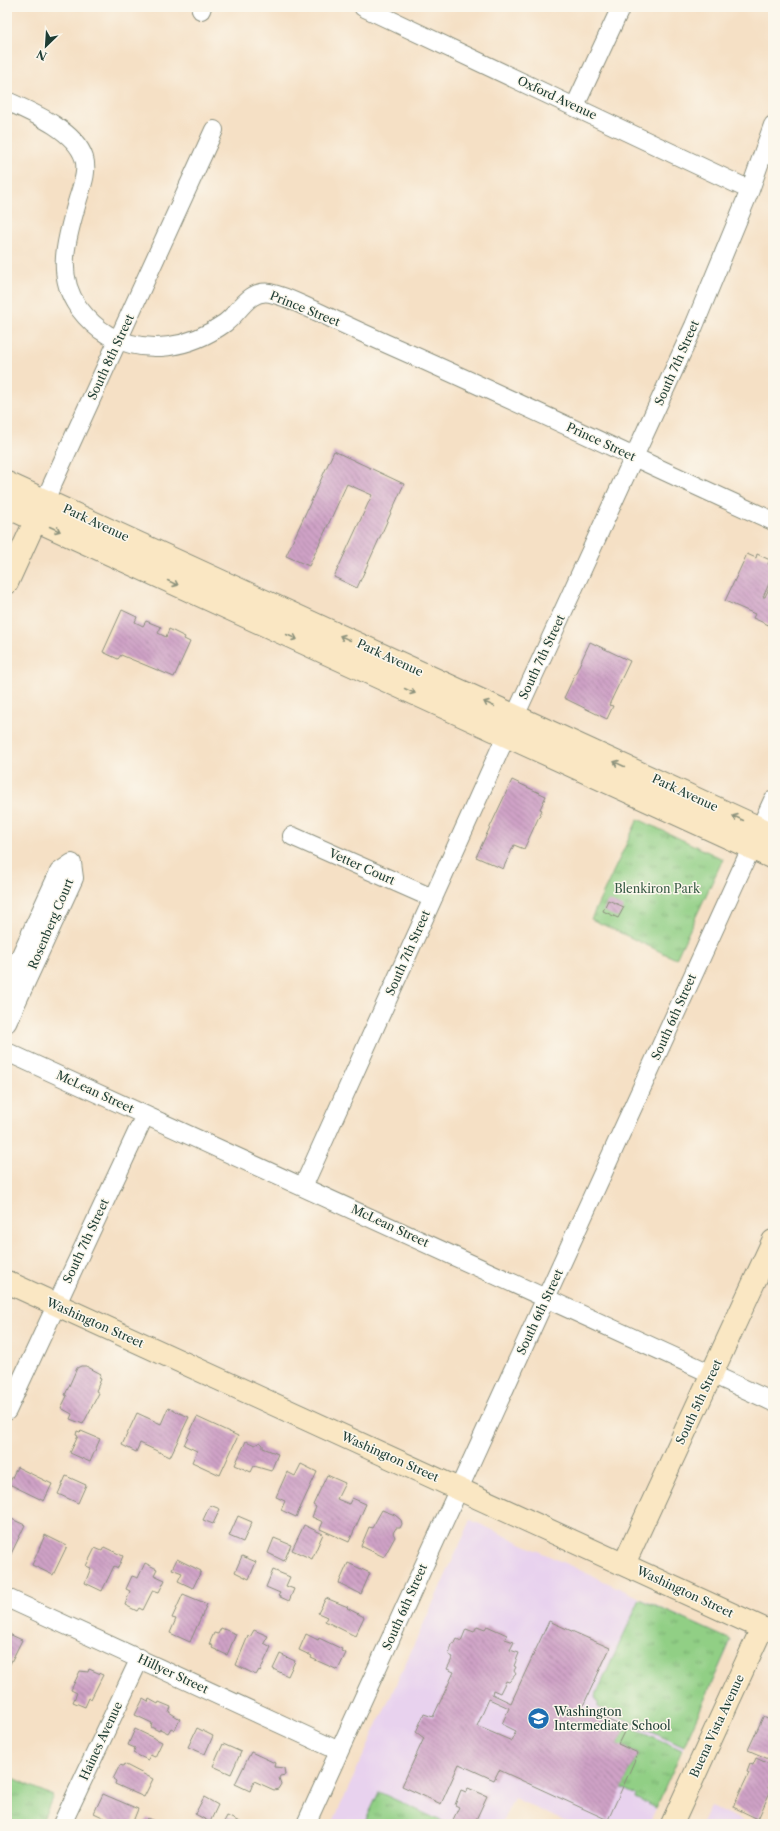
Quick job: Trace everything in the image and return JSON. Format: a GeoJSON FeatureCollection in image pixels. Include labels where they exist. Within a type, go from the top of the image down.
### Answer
{"type":"FeatureCollection","features":[{"type":"Feature","properties":{"kind":"street","name":"Oxford Avenue"},"geometry":{"type":"LineString","coordinates":[[362,7],[397,14],[575,106],[750,190]]}},
{"type":"Feature","properties":{"kind":"street"},"geometry":{"type":"LineString","coordinates":[[575,106],[621,7]]}},
{"type":"Feature","properties":{"kind":"street","name":"Prince Street"},"geometry":{"type":"LineString","coordinates":[[7,101],[33,113],[56,127],[77,147],[83,157],[85,167],[83,180],[66,240],[64,264],[66,283],[73,300],[86,318],[108,335],[134,344],[158,348],[194,341],[226,323],[244,303],[252,298],[259,294],[271,293],[401,350],[773,521]]}},
{"type":"Feature","properties":{"kind":"street","name":"South 7th Street"},"geometry":{"type":"LineString","coordinates":[[303,1187],[432,898],[720,266],[750,190],[773,125]]}},
{"type":"Feature","properties":{"kind":"street","name":"South 8th Street"},"geometry":{"type":"LineString","coordinates":[[7,583],[214,130]]}},
{"type":"Feature","properties":{"kind":"street","name":"Park Avenue"},"geometry":{"type":"LineString","coordinates":[[7,483],[511,725],[773,858]]}},
{"type":"Feature","properties":{"kind":"street","name":"Park Avenue"},"geometry":{"type":"LineString","coordinates":[[7,507],[511,725],[767,831]]}},
{"type":"Feature","properties":{"kind":"street","name":"South 6th Street"},"geometry":{"type":"LineString","coordinates":[[306,1824],[751,848],[767,831],[773,800]]}},
{"type":"Feature","properties":{"kind":"street","name":"Vetter Court"},"geometry":{"type":"LineString","coordinates":[[292,836],[432,898]]}},
{"type":"Feature","properties":{"kind":"street","name":"Rosenberg Court"},"geometry":{"type":"LineString","coordinates":[[7,984],[59,872],[72,863],[74,878],[7,1023]]}},
{"type":"Feature","properties":{"kind":"street","name":"McLean Street"},"geometry":{"type":"LineString","coordinates":[[7,1052],[773,1402]]}},
{"type":"Feature","properties":{"kind":"street","name":"South 7th Street"},"geometry":{"type":"LineString","coordinates":[[7,1411],[145,1115]]}},
{"type":"Feature","properties":{"kind":"street","name":"South 5th Street"},"geometry":{"type":"LineString","coordinates":[[624,1564],[773,1241]]}},
{"type":"Feature","properties":{"kind":"street","name":"Washington Street"},"geometry":{"type":"LineString","coordinates":[[7,1282],[768,1630]]}},
{"type":"Feature","properties":{"kind":"street","name":"Hillyer Street"},"geometry":{"type":"LineString","coordinates":[[7,1598],[339,1751]]}},
{"type":"Feature","properties":{"kind":"street","name":"Buena Vista Avenue"},"geometry":{"type":"LineString","coordinates":[[672,1824],[768,1630]]}},
{"type":"Feature","properties":{"kind":"street","name":"Haines Avenue"},"geometry":{"type":"LineString","coordinates":[[62,1824],[140,1658]]}},
{"type":"Feature","properties":{"kind":"shaded area","name":"Washington Intermediate School"},"geometry":{"type":"Polygon","coordinates":[[[471,1520],[732,1640],[649,1824],[570,1824],[514,1798],[501,1824],[332,1824],[471,1520]]]}},
{"type":"Feature","properties":{"kind":"shaded area"},"geometry":{"type":"Polygon","coordinates":[[[710,1806],[717,1809],[750,1824],[701,1824],[710,1806]]]}},
{"type":"Feature","properties":{"kind":"green space","name":"Blenkiron Park"},"geometry":{"type":"Polygon","coordinates":[[[638,819],[723,859],[676,959],[591,919],[638,819]]]}},
{"type":"Feature","properties":{"kind":"green space"},"geometry":{"type":"Polygon","coordinates":[[[640,1599],[731,1640],[684,1746],[598,1707],[598,1702],[595,1697],[640,1599]]]}},
{"type":"Feature","properties":{"kind":"green space"},"geometry":{"type":"Polygon","coordinates":[[[627,1725],[682,1750],[656,1808],[635,1798],[636,1795],[622,1788],[638,1753],[618,1744],[627,1725]]]}},
{"type":"Feature","properties":{"kind":"green space"},"geometry":{"type":"Polygon","coordinates":[[[7,1775],[53,1796],[41,1824],[7,1824],[7,1775]]]}},
{"type":"Feature","properties":{"kind":"green space"},"geometry":{"type":"Polygon","coordinates":[[[379,1792],[441,1821],[449,1824],[364,1824],[379,1792]]]}},
{"type":"Feature","properties":{"kind":"building"},"geometry":{"type":"Polygon","coordinates":[[[334,451],[404,484],[357,588],[334,577],[372,495],[347,484],[309,566],[286,556],[334,451]]]}},
{"type":"Feature","properties":{"kind":"building"},"geometry":{"type":"Polygon","coordinates":[[[747,554],[756,558],[757,554],[770,560],[768,564],[773,566],[773,575],[763,597],[765,597],[773,580],[773,627],[753,618],[755,614],[725,601],[747,554]]]}},
{"type":"Feature","properties":{"kind":"building"},"geometry":{"type":"Polygon","coordinates":[[[122,610],[137,617],[135,622],[143,626],[146,621],[161,627],[158,633],[166,637],[169,629],[185,637],[184,639],[190,642],[174,677],[121,655],[118,659],[103,652],[122,610]]]}},
{"type":"Feature","properties":{"kind":"building"},"geometry":{"type":"Polygon","coordinates":[[[590,642],[630,661],[609,705],[613,706],[607,719],[564,698],[590,642]]]}},
{"type":"Feature","properties":{"kind":"building"},"geometry":{"type":"Polygon","coordinates":[[[512,780],[546,796],[540,809],[542,810],[524,849],[514,845],[503,869],[476,857],[512,780]]]}},
{"type":"Feature","properties":{"kind":"building"},"geometry":{"type":"Polygon","coordinates":[[[608,900],[624,907],[618,918],[603,911],[608,900]]]}},
{"type":"Feature","properties":{"kind":"building"},"geometry":{"type":"Polygon","coordinates":[[[86,1366],[101,1374],[99,1378],[101,1379],[96,1391],[99,1393],[83,1424],[70,1419],[72,1414],[61,1408],[77,1368],[86,1366]]]}},
{"type":"Feature","properties":{"kind":"building"},"geometry":{"type":"Polygon","coordinates":[[[168,1408],[189,1417],[170,1457],[140,1443],[136,1452],[122,1445],[137,1413],[161,1424],[168,1408]]]}},
{"type":"Feature","properties":{"kind":"building"},"geometry":{"type":"Polygon","coordinates":[[[197,1417],[238,1436],[220,1475],[192,1462],[197,1451],[184,1445],[197,1417]]]}},
{"type":"Feature","properties":{"kind":"building"},"geometry":{"type":"Polygon","coordinates":[[[77,1431],[81,1431],[100,1439],[90,1462],[70,1453],[78,1436],[76,1435],[77,1431]]]}},
{"type":"Feature","properties":{"kind":"building"},"geometry":{"type":"Polygon","coordinates":[[[246,1441],[255,1445],[260,1442],[263,1445],[263,1448],[278,1454],[271,1471],[254,1466],[251,1472],[235,1465],[246,1441]]]}},
{"type":"Feature","properties":{"kind":"building"},"geometry":{"type":"Polygon","coordinates":[[[301,1464],[317,1472],[296,1517],[281,1510],[285,1501],[276,1497],[287,1472],[295,1476],[301,1464]]]}},
{"type":"Feature","properties":{"kind":"building"},"geometry":{"type":"Polygon","coordinates":[[[17,1467],[52,1484],[44,1501],[9,1484],[17,1467]]]}},
{"type":"Feature","properties":{"kind":"building"},"geometry":{"type":"Polygon","coordinates":[[[327,1475],[345,1483],[337,1499],[349,1504],[352,1498],[366,1504],[349,1542],[320,1529],[323,1522],[312,1517],[316,1507],[313,1505],[327,1475]]]}},
{"type":"Feature","properties":{"kind":"building"},"geometry":{"type":"Polygon","coordinates":[[[66,1476],[86,1485],[78,1503],[58,1494],[66,1476]]]}},
{"type":"Feature","properties":{"kind":"building"},"geometry":{"type":"Polygon","coordinates":[[[210,1505],[220,1509],[213,1524],[203,1520],[210,1505]]]}},
{"type":"Feature","properties":{"kind":"building"},"geometry":{"type":"Polygon","coordinates":[[[382,1510],[395,1515],[401,1520],[402,1524],[400,1528],[396,1528],[393,1533],[395,1537],[384,1557],[361,1546],[369,1527],[372,1528],[382,1510]]]}},
{"type":"Feature","properties":{"kind":"building"},"geometry":{"type":"Polygon","coordinates":[[[238,1516],[252,1522],[243,1542],[229,1536],[238,1516]]]}},
{"type":"Feature","properties":{"kind":"building"},"geometry":{"type":"Polygon","coordinates":[[[7,1517],[25,1525],[10,1556],[7,1555],[7,1517]]]}},
{"type":"Feature","properties":{"kind":"building"},"geometry":{"type":"Polygon","coordinates":[[[304,1525],[323,1534],[312,1559],[292,1550],[304,1525]]]}},
{"type":"Feature","properties":{"kind":"building"},"geometry":{"type":"Polygon","coordinates":[[[45,1535],[67,1546],[53,1575],[32,1565],[45,1535]]]}},
{"type":"Feature","properties":{"kind":"building"},"geometry":{"type":"Polygon","coordinates":[[[274,1538],[291,1545],[284,1561],[268,1553],[274,1538]]]}},
{"type":"Feature","properties":{"kind":"building"},"geometry":{"type":"Polygon","coordinates":[[[104,1547],[123,1556],[118,1568],[114,1566],[102,1591],[85,1583],[91,1568],[86,1566],[95,1548],[102,1551],[104,1547]]]}},
{"type":"Feature","properties":{"kind":"building"},"geometry":{"type":"Polygon","coordinates":[[[242,1556],[256,1562],[249,1579],[235,1572],[242,1556]]]}},
{"type":"Feature","properties":{"kind":"building"},"geometry":{"type":"Polygon","coordinates":[[[177,1559],[201,1571],[193,1588],[178,1581],[182,1573],[172,1569],[177,1559]]]}},
{"type":"Feature","properties":{"kind":"building"},"geometry":{"type":"Polygon","coordinates":[[[145,1563],[157,1569],[154,1575],[165,1580],[159,1592],[153,1590],[143,1610],[139,1608],[137,1611],[125,1605],[130,1591],[126,1589],[132,1576],[138,1578],[145,1563]]]}},
{"type":"Feature","properties":{"kind":"building"},"geometry":{"type":"Polygon","coordinates":[[[348,1563],[370,1573],[361,1594],[339,1583],[348,1563]]]}},
{"type":"Feature","properties":{"kind":"building"},"geometry":{"type":"Polygon","coordinates":[[[273,1570],[290,1577],[286,1586],[294,1589],[289,1601],[278,1596],[280,1593],[266,1587],[273,1570]]]}},
{"type":"Feature","properties":{"kind":"building"},"geometry":{"type":"Polygon","coordinates":[[[183,1594],[207,1604],[190,1642],[170,1633],[176,1619],[172,1618],[183,1594]]]}},
{"type":"Feature","properties":{"kind":"building"},"geometry":{"type":"Polygon","coordinates":[[[326,1598],[348,1607],[347,1608],[364,1617],[355,1636],[325,1621],[327,1617],[318,1613],[326,1598]]]}},
{"type":"Feature","properties":{"kind":"building"},"geometry":{"type":"Polygon","coordinates":[[[549,1621],[610,1648],[582,1708],[626,1728],[618,1744],[638,1753],[608,1820],[499,1770],[494,1780],[459,1764],[441,1804],[402,1786],[424,1738],[416,1732],[424,1714],[433,1717],[454,1672],[447,1669],[453,1657],[449,1655],[452,1644],[455,1643],[457,1639],[461,1641],[466,1629],[474,1632],[477,1626],[485,1629],[487,1626],[507,1635],[505,1639],[514,1642],[510,1650],[519,1653],[514,1666],[516,1667],[514,1671],[516,1674],[509,1682],[506,1681],[500,1693],[493,1690],[492,1694],[511,1703],[549,1621]],[[489,1699],[477,1726],[512,1741],[516,1731],[502,1724],[509,1708],[489,1699]]]}},
{"type":"Feature","properties":{"kind":"building"},"geometry":{"type":"Polygon","coordinates":[[[221,1628],[236,1634],[227,1655],[212,1648],[213,1646],[209,1644],[214,1633],[218,1634],[221,1628]]]}},
{"type":"Feature","properties":{"kind":"building"},"geometry":{"type":"Polygon","coordinates":[[[254,1630],[268,1636],[264,1643],[271,1647],[260,1671],[259,1670],[256,1675],[236,1665],[248,1636],[250,1637],[254,1630]]]}},
{"type":"Feature","properties":{"kind":"building"},"geometry":{"type":"Polygon","coordinates":[[[7,1633],[22,1640],[9,1666],[7,1665],[7,1633]]]}},
{"type":"Feature","properties":{"kind":"building"},"geometry":{"type":"Polygon","coordinates":[[[306,1634],[318,1640],[319,1638],[342,1649],[341,1651],[346,1653],[338,1670],[311,1658],[312,1656],[299,1650],[306,1634]]]}},
{"type":"Feature","properties":{"kind":"building"},"geometry":{"type":"Polygon","coordinates":[[[280,1654],[295,1661],[288,1676],[273,1669],[280,1654]]]}},
{"type":"Feature","properties":{"kind":"building"},"geometry":{"type":"Polygon","coordinates":[[[89,1669],[103,1675],[91,1699],[89,1698],[85,1707],[73,1702],[77,1693],[71,1690],[80,1671],[88,1672],[89,1669]]]}},
{"type":"Feature","properties":{"kind":"building"},"geometry":{"type":"Polygon","coordinates":[[[143,1699],[148,1702],[149,1699],[158,1704],[159,1702],[171,1707],[169,1712],[180,1719],[175,1730],[171,1728],[168,1733],[160,1729],[159,1731],[151,1727],[152,1723],[135,1715],[143,1699]]]}},
{"type":"Feature","properties":{"kind":"building"},"geometry":{"type":"Polygon","coordinates":[[[763,1717],[773,1721],[773,1761],[748,1750],[763,1717]]]}},
{"type":"Feature","properties":{"kind":"building"},"geometry":{"type":"Polygon","coordinates":[[[197,1728],[213,1736],[205,1754],[188,1747],[197,1728]]]}},
{"type":"Feature","properties":{"kind":"building"},"geometry":{"type":"Polygon","coordinates":[[[135,1729],[162,1742],[155,1757],[150,1755],[148,1760],[133,1753],[135,1748],[128,1745],[135,1729]]]}},
{"type":"Feature","properties":{"kind":"building"},"geometry":{"type":"Polygon","coordinates":[[[223,1744],[241,1752],[231,1774],[213,1766],[223,1744]]]}},
{"type":"Feature","properties":{"kind":"building"},"geometry":{"type":"Polygon","coordinates":[[[251,1752],[275,1763],[274,1767],[284,1768],[285,1775],[280,1776],[279,1778],[281,1784],[278,1789],[274,1790],[254,1781],[250,1791],[235,1784],[251,1752]]]}},
{"type":"Feature","properties":{"kind":"building"},"geometry":{"type":"Polygon","coordinates":[[[756,1758],[773,1766],[773,1778],[768,1788],[771,1790],[758,1819],[733,1807],[749,1773],[747,1772],[750,1764],[753,1765],[756,1758]]]}},
{"type":"Feature","properties":{"kind":"building"},"geometry":{"type":"Polygon","coordinates":[[[124,1764],[153,1779],[144,1797],[115,1784],[116,1781],[113,1779],[120,1765],[123,1766],[124,1764]]]}},
{"type":"Feature","properties":{"kind":"building"},"geometry":{"type":"Polygon","coordinates":[[[468,1788],[487,1796],[474,1824],[451,1824],[459,1807],[455,1805],[461,1790],[466,1792],[468,1788]]]}},
{"type":"Feature","properties":{"kind":"building"},"geometry":{"type":"Polygon","coordinates":[[[103,1794],[138,1809],[132,1824],[117,1824],[94,1813],[103,1794]]]}},
{"type":"Feature","properties":{"kind":"building"},"geometry":{"type":"Polygon","coordinates":[[[204,1797],[218,1805],[210,1822],[195,1814],[204,1797]]]}},
{"type":"Feature","properties":{"kind":"building"},"geometry":{"type":"Polygon","coordinates":[[[227,1816],[244,1824],[223,1824],[227,1816]]]}},
{"type":"Feature","properties":{"kind":"building"},"geometry":{"type":"Polygon","coordinates":[[[147,1818],[161,1824],[144,1824],[147,1818]]]}},
{"type":"Feature","properties":{"kind":"place","name":"Washington Intermediate School"},"geometry":{"type":"Point","coordinates":[538,1719]}}]}
